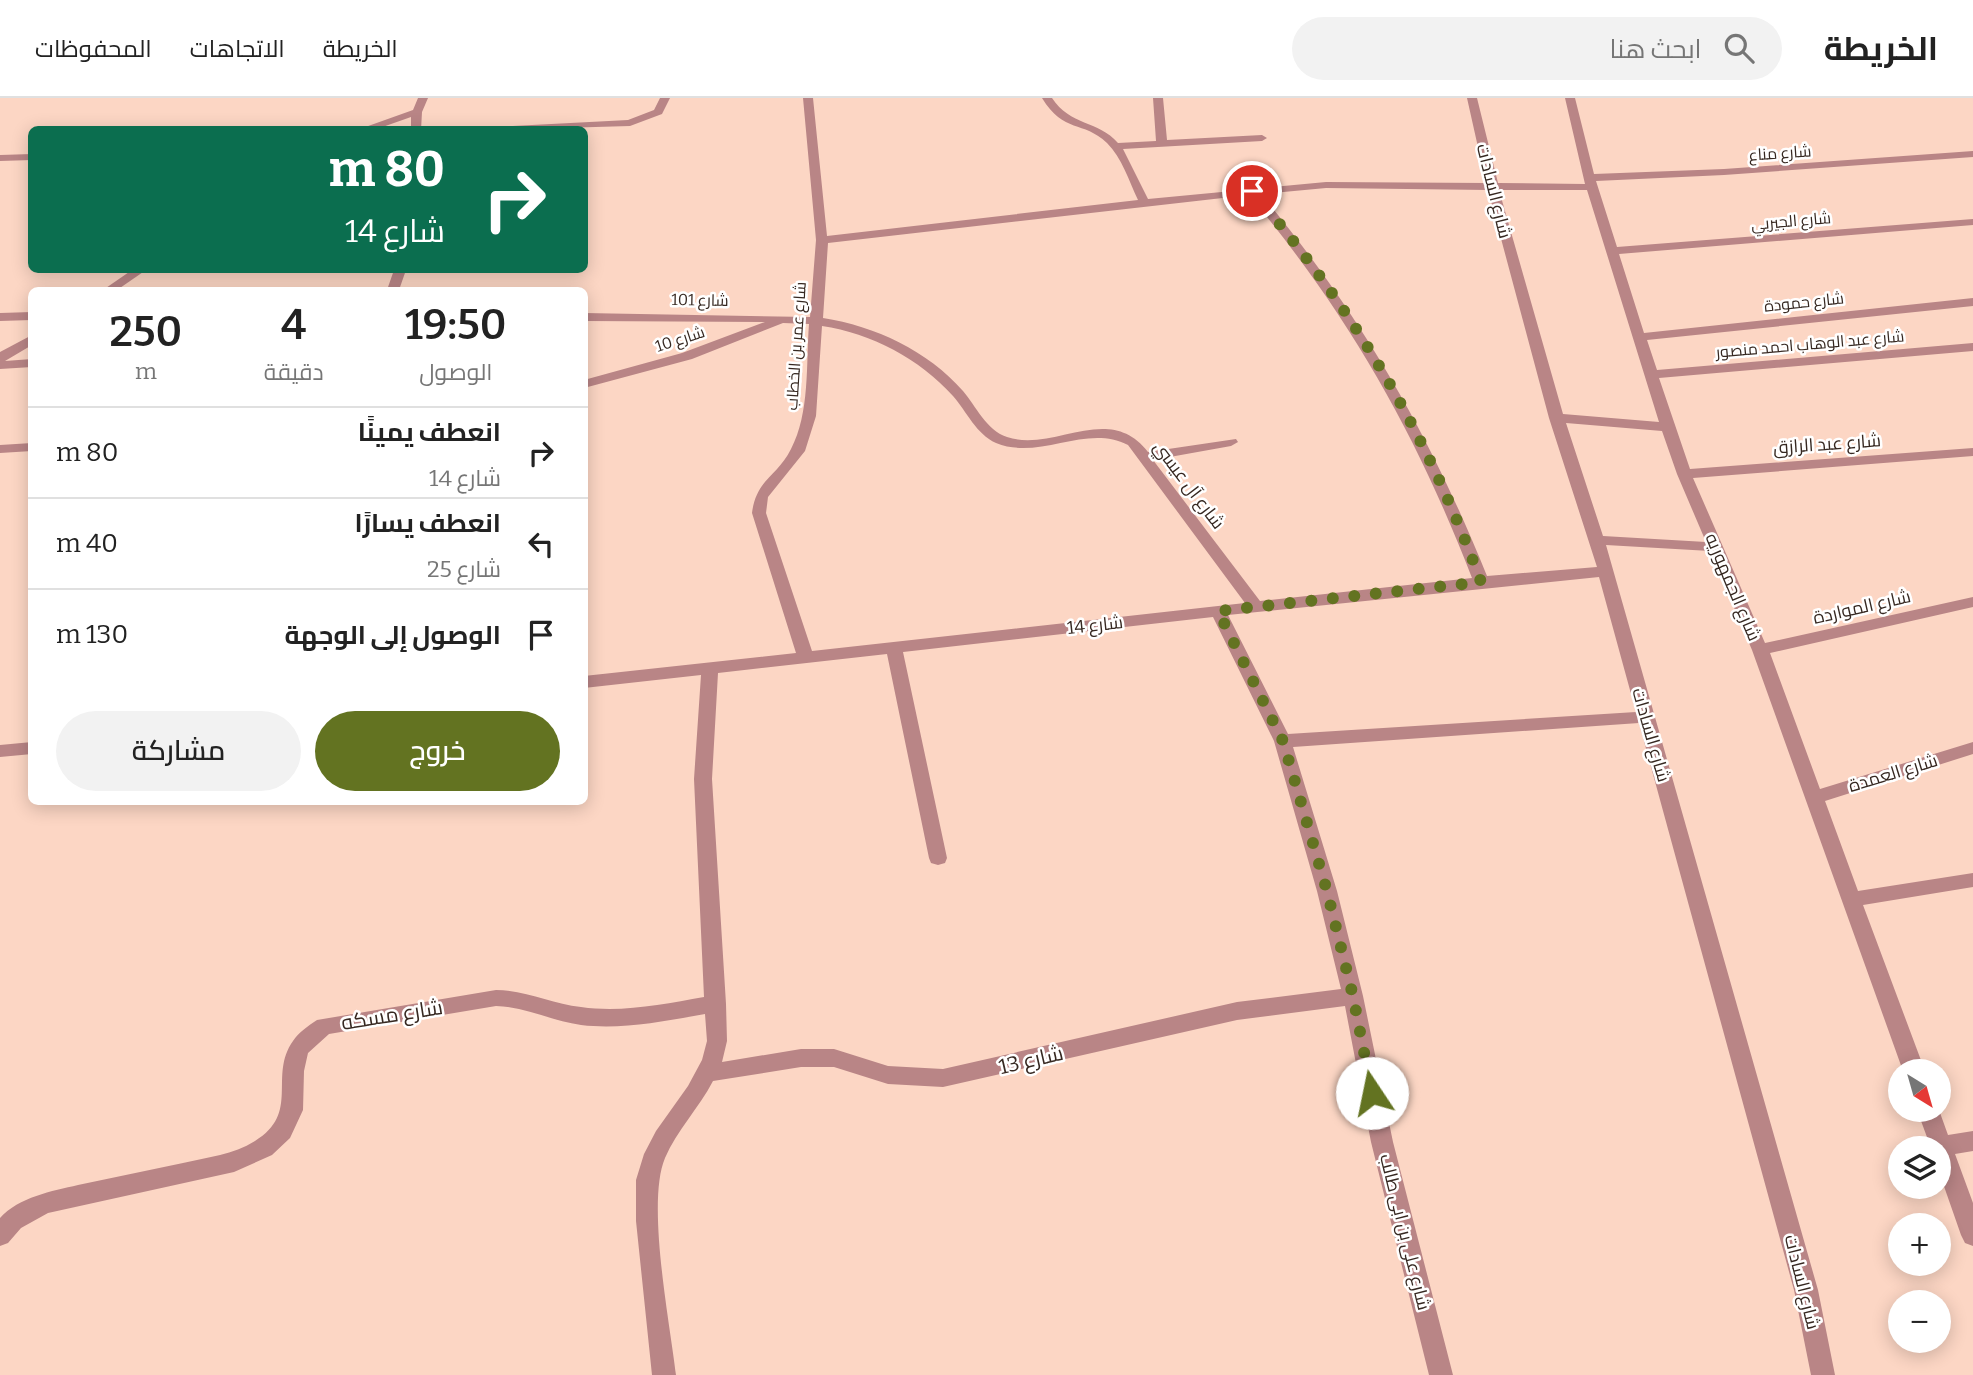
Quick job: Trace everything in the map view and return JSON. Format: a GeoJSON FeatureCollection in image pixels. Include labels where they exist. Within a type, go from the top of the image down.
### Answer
{"type":"FeatureCollection","features":[{"type":"Feature","properties":{"kind":"street"},"geometry":{"type":"LineString","coordinates":[[416,126],[417,112],[423,98]]}},
{"type":"Feature","properties":{"kind":"street"},"geometry":{"type":"LineString","coordinates":[[570,126],[630,123],[658,112],[665,98]]}},
{"type":"Feature","properties":{"kind":"street","name":"شارع عمر بن الخطاب"},"geometry":{"type":"LineString","coordinates":[[807,657],[759,513],[761,496],[799,451],[809,416],[822,240],[808,98]]}},
{"type":"Feature","properties":{"kind":"street"},"geometry":{"type":"LineString","coordinates":[[1047,98],[1055,113],[1062,119],[1101,134],[1115,146],[1145,204]]}},
{"type":"Feature","properties":{"kind":"street"},"geometry":{"type":"LineString","coordinates":[[1158,98],[1162,143]]}},
{"type":"Feature","properties":{"kind":"street","name":"شارع السادات"},"geometry":{"type":"LineString","coordinates":[[1472,98],[1491,185],[1556,418],[1606,571],[1806,1290],[1823,1375]]}},
{"type":"Feature","properties":{"kind":"street","name":"شارع الجمهوريه"},"geometry":{"type":"LineString","coordinates":[[1570,98],[1590,182],[1668,427],[1685,474],[1760,650],[1910,1059]]}},
{"type":"Feature","properties":{"kind":"street"},"geometry":{"type":"LineString","coordinates":[[374,126],[417,112]]}},
{"type":"Feature","properties":{"kind":"street"},"geometry":{"type":"LineString","coordinates":[[1115,146],[1262,138]]}},
{"type":"Feature","properties":{"kind":"street","name":"شارع مناع"},"geometry":{"type":"LineString","coordinates":[[822,240],[1326,185],[1590,182],[1973,154]]}},
{"type":"Feature","properties":{"kind":"street"},"geometry":{"type":"LineString","coordinates":[[0,158],[28,157]]}},
{"type":"Feature","properties":{"kind":"street"},"geometry":{"type":"LineString","coordinates":[[1252,191],[1329,286],[1390,382],[1438,474],[1481,582]]}},
{"type":"Feature","properties":{"kind":"street","name":"شارع الجيربي"},"geometry":{"type":"LineString","coordinates":[[1612,251],[1973,222]]}},
{"type":"Feature","properties":{"kind":"street"},"geometry":{"type":"LineString","coordinates":[[113,287],[135,273]]}},
{"type":"Feature","properties":{"kind":"street","name":"شارع حمودة"},"geometry":{"type":"LineString","coordinates":[[1639,337],[1973,302]]}},
{"type":"Feature","properties":{"kind":"street"},"geometry":{"type":"LineString","coordinates":[[0,317],[28,316]]}},
{"type":"Feature","properties":{"kind":"street","name":"شارع 101"},"geometry":{"type":"LineString","coordinates":[[588,317],[785,319],[814,322]]}},
{"type":"Feature","properties":{"kind":"street","name":"شارع 10"},"geometry":{"type":"LineString","coordinates":[[588,383],[687,356],[785,319]]}},
{"type":"Feature","properties":{"kind":"street","name":"شارع آل عيسي"},"geometry":{"type":"LineString","coordinates":[[814,322],[853,327],[875,335],[913,356],[955,390],[986,429],[1002,440],[1027,444],[1116,433],[1133,442],[1256,607]]}},
{"type":"Feature","properties":{"kind":"street"},"geometry":{"type":"LineString","coordinates":[[0,358],[28,341]]}},
{"type":"Feature","properties":{"kind":"street","name":"شارع عبد الوهاب احمد منصور"},"geometry":{"type":"LineString","coordinates":[[1651,375],[1973,347]]}},
{"type":"Feature","properties":{"kind":"street"},"geometry":{"type":"LineString","coordinates":[[0,365],[28,363]]}},
{"type":"Feature","properties":{"kind":"street"},"geometry":{"type":"LineString","coordinates":[[1556,418],[1668,427]]}},
{"type":"Feature","properties":{"kind":"street"},"geometry":{"type":"LineString","coordinates":[[1143,457],[1231,442]]}},
{"type":"Feature","properties":{"kind":"street"},"geometry":{"type":"LineString","coordinates":[[0,449],[28,447]]}},
{"type":"Feature","properties":{"kind":"street","name":"شارع عبد الرازق"},"geometry":{"type":"LineString","coordinates":[[1685,474],[1973,452]]}},
{"type":"Feature","properties":{"kind":"street"},"geometry":{"type":"LineString","coordinates":[[1597,540],[1717,547]]}},
{"type":"Feature","properties":{"kind":"street","name":"شارع 14"},"geometry":{"type":"LineString","coordinates":[[588,682],[1481,582],[1606,571]]}},
{"type":"Feature","properties":{"kind":"street","name":"شارع المواردة"},"geometry":{"type":"LineString","coordinates":[[1760,650],[1973,602]]}},
{"type":"Feature","properties":{"kind":"street","name":"شارع على بن ابى طالب"},"geometry":{"type":"LineString","coordinates":[[1218,611],[1283,741],[1327,891],[1353,996],[1382,1142],[1441,1375]]}},
{"type":"Feature","properties":{"kind":"street"},"geometry":{"type":"LineString","coordinates":[[894,648],[938,858]]}},
{"type":"Feature","properties":{"kind":"street"},"geometry":{"type":"LineString","coordinates":[[664,1375],[646,1204],[649,1173],[668,1132],[696,1096],[708,1073],[717,1041],[703,779],[710,667]]}},
{"type":"Feature","properties":{"kind":"street"},"geometry":{"type":"LineString","coordinates":[[1283,741],[1646,717]]}},
{"type":"Feature","properties":{"kind":"street"},"geometry":{"type":"LineString","coordinates":[[0,751],[28,748]]}},
{"type":"Feature","properties":{"kind":"street","name":"شارع العمدة"},"geometry":{"type":"LineString","coordinates":[[1814,798],[1973,748]]}},
{"type":"Feature","properties":{"kind":"street"},"geometry":{"type":"LineString","coordinates":[[1852,899],[1973,880]]}},
{"type":"Feature","properties":{"kind":"street","name":"شارع 13"},"geometry":{"type":"LineString","coordinates":[[708,1073],[801,1058],[834,1058],[888,1075],[943,1078],[1225,1014],[1353,996]]}},
{"type":"Feature","properties":{"kind":"street","name":"شارع مسكه"},"geometry":{"type":"LineString","coordinates":[[0,1235],[13,1220],[44,1203],[234,1162],[255,1154],[274,1140],[288,1124],[295,1058],[299,1046],[324,1026],[496,998],[516,998],[578,1015],[602,1018],[655,1014],[716,1004]]}},
{"type":"Feature","properties":{"kind":"street"},"geometry":{"type":"LineString","coordinates":[[1951,1145],[1973,1142]]}},
{"type":"Feature","properties":{"kind":"street"},"geometry":{"type":"LineString","coordinates":[[1951,1174],[1973,1235]]}},
{"type":"Feature","properties":{"kind":"route"},"geometry":{"type":"LineString","coordinates":[[1252,191],[1329,286],[1390,382],[1438,474],[1481,582],[1218,611],[1283,741],[1327,891],[1353,996],[1372,1093]]}}]}
